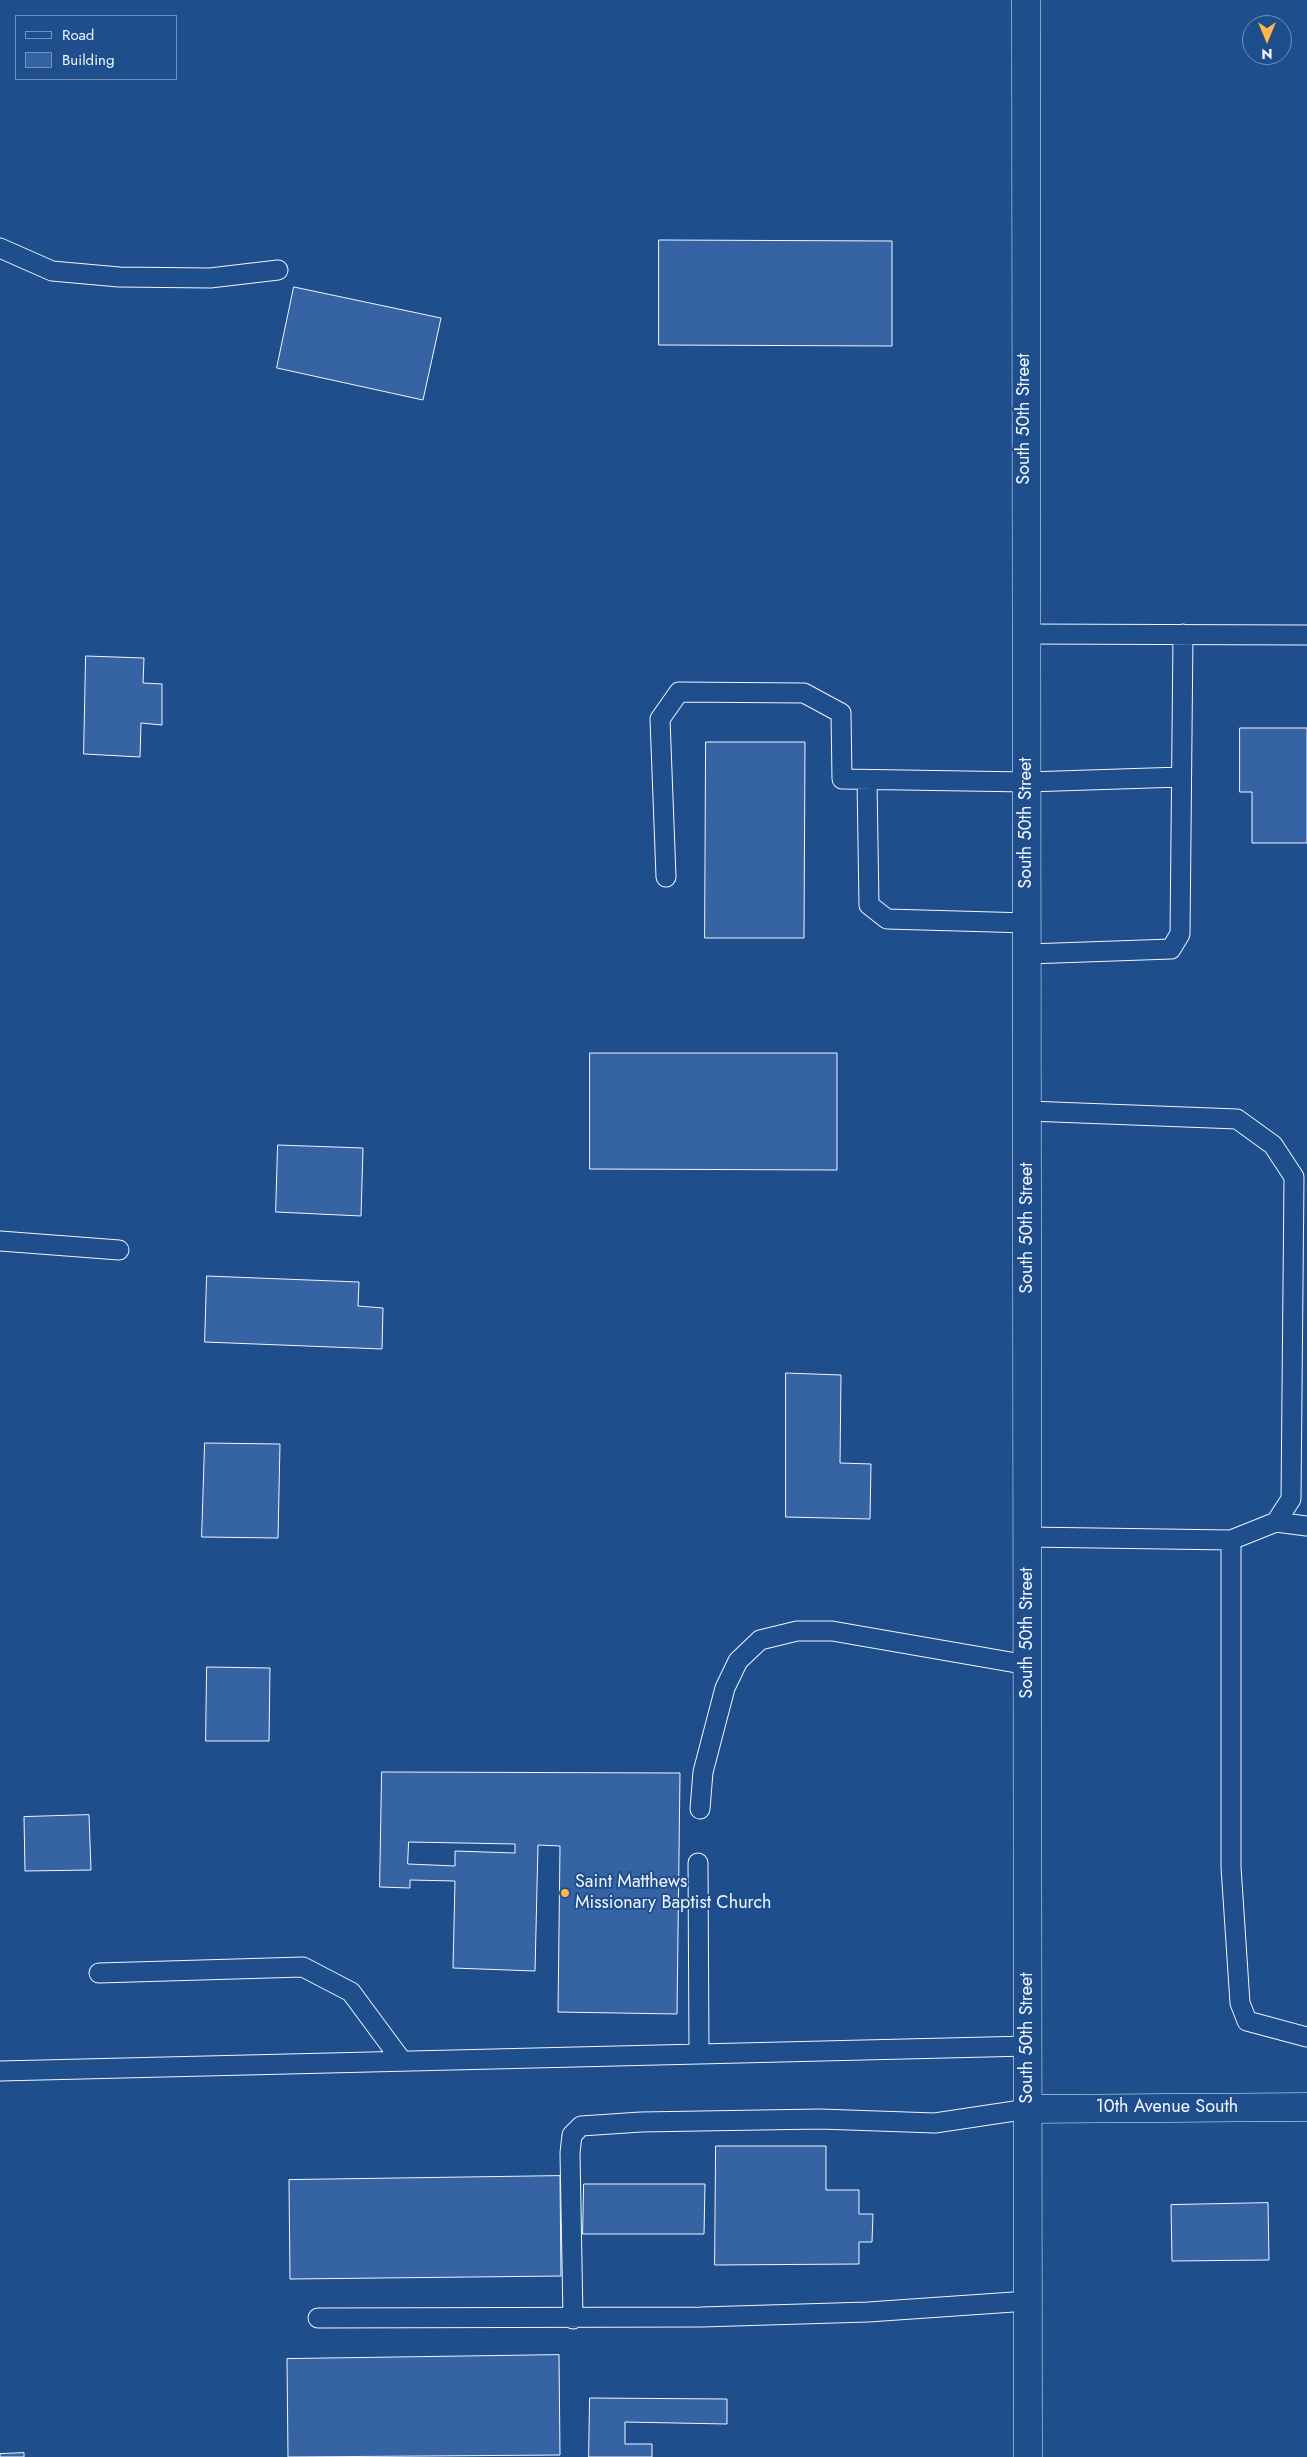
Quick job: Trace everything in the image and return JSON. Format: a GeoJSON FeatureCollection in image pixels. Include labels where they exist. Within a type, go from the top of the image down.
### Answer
{"type":"FeatureCollection","features":[{"type":"Feature","properties":{"kind":"main road","name":"South 50th Street"},"geometry":{"type":"LineString","coordinates":[[1026,0],[1025,634],[1028,923],[1028,2457]]}},
{"type":"Feature","properties":{"kind":"main road","name":"10th Avenue South"},"geometry":{"type":"LineString","coordinates":[[1028,2109],[1307,2107]]}},
{"type":"Feature","properties":{"kind":"lane"},"geometry":{"type":"LineString","coordinates":[[0,248],[52,271],[119,277],[210,278],[278,270]]}},
{"type":"Feature","properties":{"kind":"lane"},"geometry":{"type":"LineString","coordinates":[[1025,634],[1307,635]]}},
{"type":"Feature","properties":{"kind":"lane"},"geometry":{"type":"LineString","coordinates":[[1028,954],[1171,949],[1180,934],[1183,634]]}},
{"type":"Feature","properties":{"kind":"lane"},"geometry":{"type":"LineString","coordinates":[[666,877],[660,719],[679,692],[804,693],[842,713],[842,780],[1027,782],[1181,777]]}},
{"type":"Feature","properties":{"kind":"lane"},"geometry":{"type":"LineString","coordinates":[[867,780],[869,905],[887,919],[1028,923]]}},
{"type":"Feature","properties":{"kind":"lane"},"geometry":{"type":"LineString","coordinates":[[1028,1111],[1237,1119],[1272,1145],[1294,1177],[1291,1499],[1276,1522]]}},
{"type":"Feature","properties":{"kind":"lane"},"geometry":{"type":"LineString","coordinates":[[0,1241],[119,1250]]}},
{"type":"Feature","properties":{"kind":"lane"},"geometry":{"type":"LineString","coordinates":[[1028,1537],[1231,1540],[1276,1522],[1307,1526]]}},
{"type":"Feature","properties":{"kind":"lane"},"geometry":{"type":"LineString","coordinates":[[1231,1540],[1231,1867],[1240,2003],[1247,2021],[1307,2037]]}},
{"type":"Feature","properties":{"kind":"lane"},"geometry":{"type":"LineString","coordinates":[[700,1809],[703,1772],[725,1688],[738,1661],[760,1640],[797,1631],[832,1631],[1028,1665]]}},
{"type":"Feature","properties":{"kind":"lane"},"geometry":{"type":"LineString","coordinates":[[698,1863],[699,2054]]}},
{"type":"Feature","properties":{"kind":"lane"},"geometry":{"type":"LineString","coordinates":[[99,1973],[303,1967],[352,1992],[402,2061]]}},
{"type":"Feature","properties":{"kind":"lane"},"geometry":{"type":"LineString","coordinates":[[0,2071],[1028,2046]]}},
{"type":"Feature","properties":{"kind":"lane"},"geometry":{"type":"LineString","coordinates":[[572,2319],[570,2153],[572,2135],[581,2126],[641,2122],[820,2119],[935,2123],[1028,2109]]}},
{"type":"Feature","properties":{"kind":"lane"},"geometry":{"type":"LineString","coordinates":[[318,2318],[572,2319],[868,2312],[1028,2301]]}},
{"type":"Feature","properties":{"kind":"building"},"geometry":{"type":"Polygon","coordinates":[[[659,240],[892,241],[892,346],[659,345],[659,240]]]}},
{"type":"Feature","properties":{"kind":"building"},"geometry":{"type":"Polygon","coordinates":[[[294,287],[441,318],[423,400],[277,368],[294,287]]]}},
{"type":"Feature","properties":{"kind":"building"},"geometry":{"type":"Polygon","coordinates":[[[86,656],[144,658],[143,683],[162,684],[162,725],[141,723],[140,757],[84,754],[86,656]]]}},
{"type":"Feature","properties":{"kind":"building"},"geometry":{"type":"Polygon","coordinates":[[[1240,728],[1307,728],[1307,843],[1252,843],[1252,792],[1240,792],[1240,728]]]}},
{"type":"Feature","properties":{"kind":"building"},"geometry":{"type":"Polygon","coordinates":[[[706,742],[805,742],[804,938],[705,938],[706,742]]]}},
{"type":"Feature","properties":{"kind":"building"},"geometry":{"type":"Polygon","coordinates":[[[590,1053],[837,1053],[837,1170],[590,1169],[590,1053]]]}},
{"type":"Feature","properties":{"kind":"building"},"geometry":{"type":"Polygon","coordinates":[[[278,1145],[363,1148],[361,1216],[276,1212],[278,1145]]]}},
{"type":"Feature","properties":{"kind":"building"},"geometry":{"type":"Polygon","coordinates":[[[207,1276],[359,1282],[358,1306],[383,1308],[382,1349],[205,1342],[207,1276]]]}},
{"type":"Feature","properties":{"kind":"building"},"geometry":{"type":"Polygon","coordinates":[[[786,1373],[841,1375],[840,1463],[871,1464],[870,1519],[786,1517],[786,1373]]]}},
{"type":"Feature","properties":{"kind":"building"},"geometry":{"type":"Polygon","coordinates":[[[205,1443],[280,1444],[278,1538],[202,1537],[205,1443]]]}},
{"type":"Feature","properties":{"kind":"building"},"geometry":{"type":"Polygon","coordinates":[[[207,1667],[270,1668],[269,1741],[206,1741],[207,1667]]]}},
{"type":"Feature","properties":{"kind":"building"},"geometry":{"type":"Polygon","coordinates":[[[382,1772],[680,1773],[677,2014],[558,2012],[560,1846],[538,1845],[535,1971],[453,1968],[455,1881],[410,1880],[410,1888],[380,1887],[382,1772]],[[409,1842],[408,1864],[455,1866],[455,1851],[515,1853],[515,1844],[409,1842]]]}},
{"type":"Feature","properties":{"kind":"building"},"geometry":{"type":"Polygon","coordinates":[[[89,1815],[91,1870],[25,1871],[24,1817],[89,1815]]]}},
{"type":"Feature","properties":{"kind":"building"},"geometry":{"type":"Polygon","coordinates":[[[716,2146],[826,2146],[826,2190],[859,2190],[859,2214],[873,2214],[872,2242],[859,2242],[859,2264],[715,2265],[716,2146]]]}},
{"type":"Feature","properties":{"kind":"building"},"geometry":{"type":"Polygon","coordinates":[[[560,2176],[561,2276],[290,2279],[289,2180],[560,2176]]]}},
{"type":"Feature","properties":{"kind":"building"},"geometry":{"type":"Polygon","coordinates":[[[584,2184],[705,2184],[704,2234],[583,2234],[584,2184]]]}},
{"type":"Feature","properties":{"kind":"building"},"geometry":{"type":"Polygon","coordinates":[[[1268,2203],[1269,2260],[1172,2261],[1171,2205],[1268,2203]]]}},
{"type":"Feature","properties":{"kind":"building"},"geometry":{"type":"Polygon","coordinates":[[[559,2355],[560,2455],[288,2457],[287,2359],[559,2355]]]}},
{"type":"Feature","properties":{"kind":"building"},"geometry":{"type":"Polygon","coordinates":[[[590,2398],[727,2399],[727,2424],[625,2422],[625,2444],[652,2444],[652,2457],[589,2457],[590,2398]]]}},
{"type":"Feature","properties":{"kind":"building"},"geometry":{"type":"Polygon","coordinates":[[[24,2453],[24,2457],[0,2457],[0,2454],[24,2453]]]}},
{"type":"Feature","properties":{"kind":"place","name":"Saint Matthews Missionary Baptist Church"},"geometry":{"type":"Point","coordinates":[565,1893]}}]}
